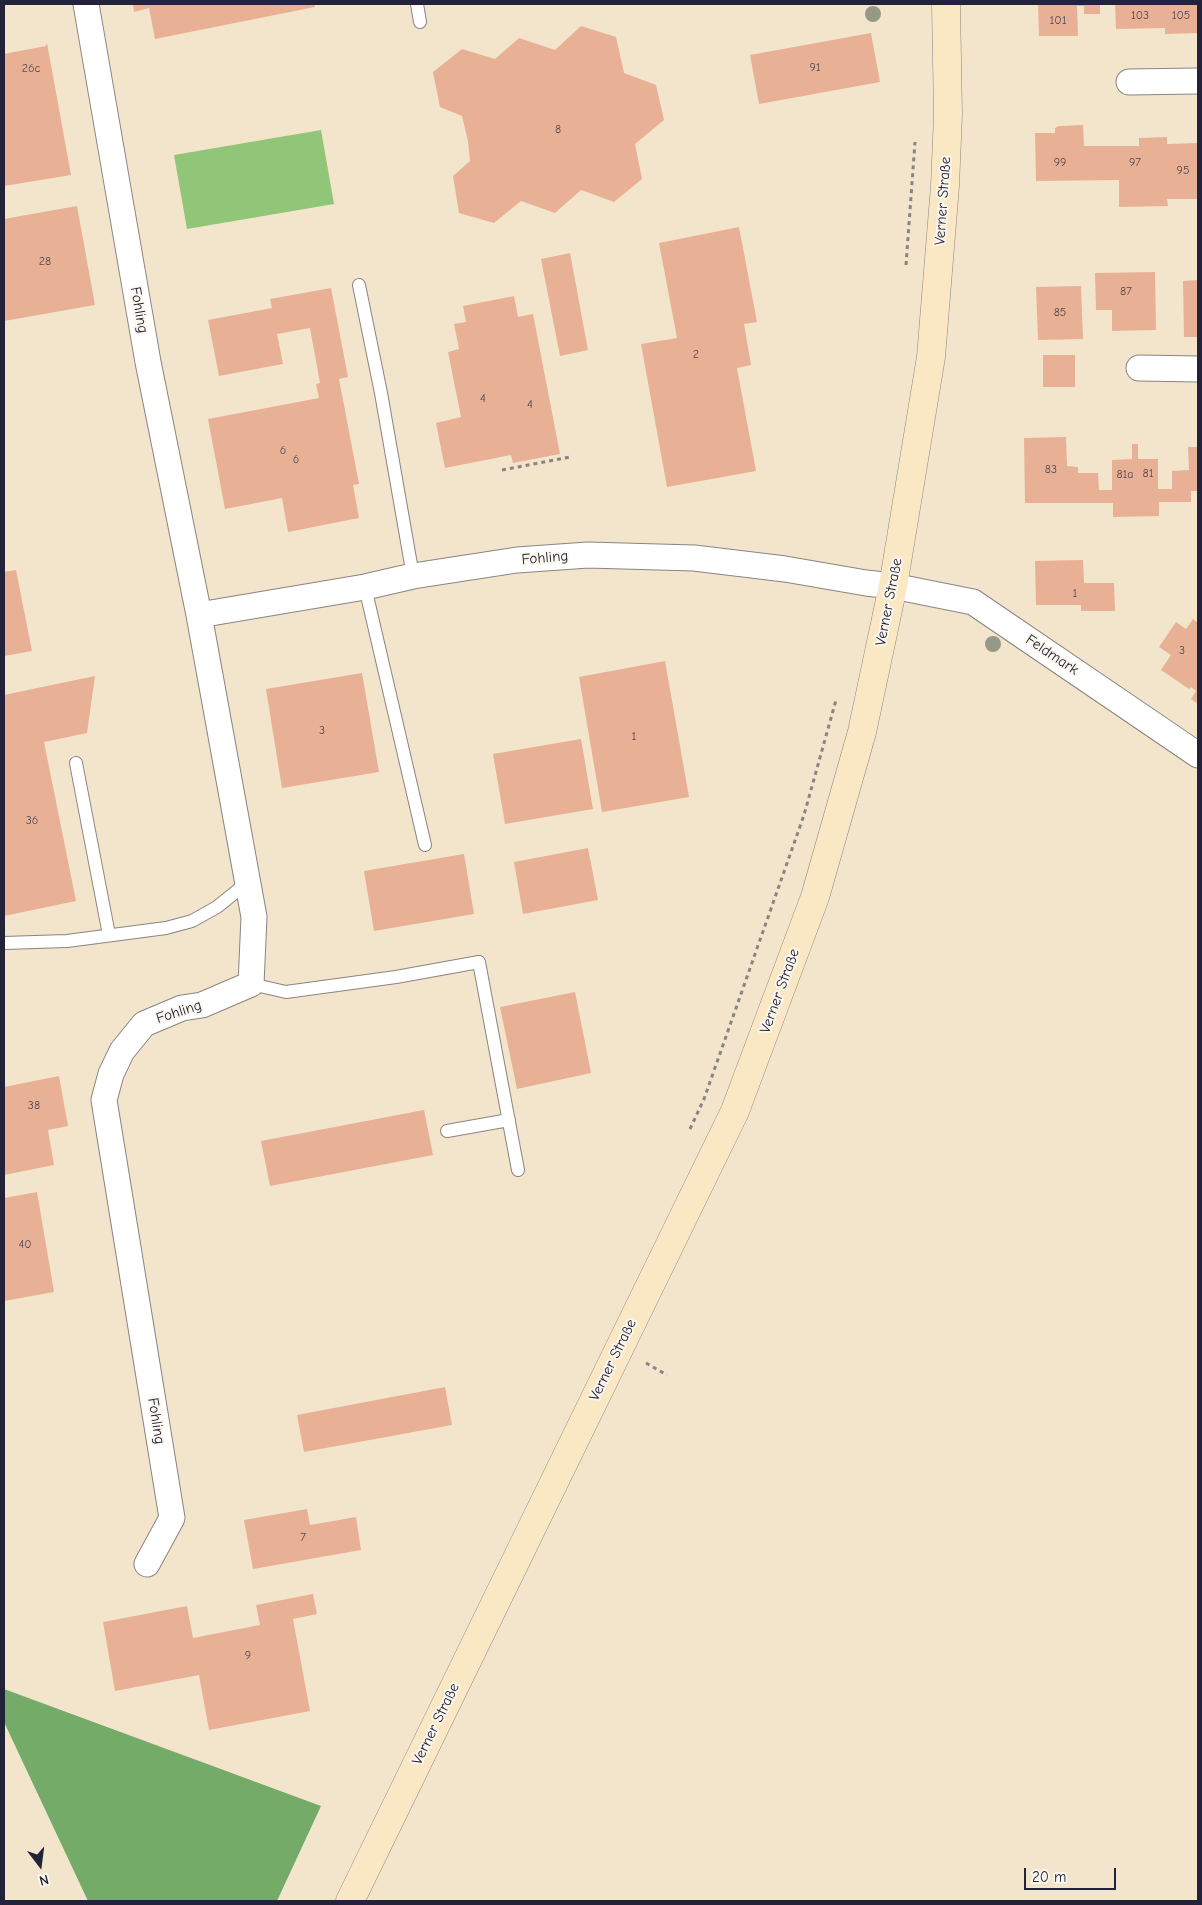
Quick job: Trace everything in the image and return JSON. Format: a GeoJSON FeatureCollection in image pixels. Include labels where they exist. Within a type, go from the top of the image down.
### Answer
{"type":"FeatureCollection","features":[{"type":"Feature","properties":{"kind":"main road","name":"Verner Straße"},"geometry":{"type":"LineString","coordinates":[[350,1901],[735,1111],[818,888],[862,732],[893,586],[931,347],[946,177],[948,115],[946,4]]}},
{"type":"Feature","properties":{"kind":"street","name":"Fohling"},"geometry":{"type":"LineString","coordinates":[[86,4],[148,362],[199,615],[254,917],[251,984],[202,1005],[182,1008],[144,1024],[122,1050],[111,1074],[104,1100],[172,1518],[147,1564]]}},
{"type":"Feature","properties":{"kind":"street"},"geometry":{"type":"LineString","coordinates":[[1129,82],[1198,81]]}},
{"type":"Feature","properties":{"kind":"street"},"geometry":{"type":"LineString","coordinates":[[1139,368],[1198,369]]}},
{"type":"Feature","properties":{"kind":"street","name":"Fohling"},"geometry":{"type":"LineString","coordinates":[[199,615],[365,587],[413,576],[517,560],[588,555],[694,558],[893,586]]}},
{"type":"Feature","properties":{"kind":"street","name":"Feldmark"},"geometry":{"type":"LineString","coordinates":[[893,586],[973,602],[1198,754]]}},
{"type":"Feature","properties":{"kind":"lane"},"geometry":{"type":"LineString","coordinates":[[417,4],[420,22]]}},
{"type":"Feature","properties":{"kind":"lane"},"geometry":{"type":"LineString","coordinates":[[359,285],[381,393],[413,576]]}},
{"type":"Feature","properties":{"kind":"lane"},"geometry":{"type":"LineString","coordinates":[[365,587],[425,845]]}},
{"type":"Feature","properties":{"kind":"lane"},"geometry":{"type":"LineString","coordinates":[[76,763],[109,935]]}},
{"type":"Feature","properties":{"kind":"lane"},"geometry":{"type":"LineString","coordinates":[[4,943],[67,941],[166,928],[192,921],[217,907],[248,882]]}},
{"type":"Feature","properties":{"kind":"lane"},"geometry":{"type":"LineString","coordinates":[[251,984],[286,992],[396,977],[479,962],[518,1170]]}},
{"type":"Feature","properties":{"kind":"lane"},"geometry":{"type":"LineString","coordinates":[[446,1131],[509,1120]]}},
{"type":"Feature","properties":{"kind":"path"},"geometry":{"type":"LineString","coordinates":[[906,274],[915,139]]}},
{"type":"Feature","properties":{"kind":"path"},"geometry":{"type":"LineString","coordinates":[[502,470],[570,457]]}},
{"type":"Feature","properties":{"kind":"path"},"geometry":{"type":"LineString","coordinates":[[688,1135],[707,1089],[804,815],[838,692]]}},
{"type":"Feature","properties":{"kind":"green space"},"geometry":{"type":"Polygon","coordinates":[[[321,130],[334,204],[187,229],[174,155],[321,130]]]}},
{"type":"Feature","properties":{"kind":"green space"},"geometry":{"type":"Polygon","coordinates":[[[4,1689],[321,1806],[277,1901],[88,1901],[4,1722],[4,1689]]]}},
{"type":"Feature","properties":{"kind":"building"},"geometry":{"type":"Polygon","coordinates":[[[133,4],[314,4],[315,7],[155,39],[149,8],[134,12],[133,4]]]}},
{"type":"Feature","properties":{"kind":"building"},"geometry":{"type":"Polygon","coordinates":[[[1038,4],[1100,4],[1100,14],[1084,14],[1084,6],[1077,6],[1078,36],[1039,36],[1038,4]]]}},
{"type":"Feature","properties":{"kind":"building"},"geometry":{"type":"Polygon","coordinates":[[[1115,4],[1198,4],[1198,33],[1165,34],[1165,28],[1116,29],[1115,4]]]}},
{"type":"Feature","properties":{"kind":"building"},"geometry":{"type":"Polygon","coordinates":[[[581,26],[616,37],[624,73],[656,85],[664,120],[635,144],[642,179],[614,202],[581,190],[555,213],[521,201],[494,223],[459,213],[453,176],[470,161],[468,141],[462,116],[440,107],[433,72],[462,49],[495,59],[519,38],[555,50],[581,26]]]}},
{"type":"Feature","properties":{"kind":"building"},"geometry":{"type":"Polygon","coordinates":[[[871,33],[880,82],[759,104],[750,55],[871,33]]]}},
{"type":"Feature","properties":{"kind":"building"},"geometry":{"type":"Polygon","coordinates":[[[47,43],[71,175],[4,186],[4,54],[46,46],[47,43]]]}},
{"type":"Feature","properties":{"kind":"building"},"geometry":{"type":"Polygon","coordinates":[[[1083,125],[1084,146],[1139,146],[1139,138],[1167,137],[1167,144],[1198,143],[1198,199],[1167,199],[1168,206],[1119,207],[1119,180],[1036,181],[1035,133],[1055,133],[1055,128],[1059,126],[1083,125]]]}},
{"type":"Feature","properties":{"kind":"building"},"geometry":{"type":"Polygon","coordinates":[[[77,206],[95,305],[4,321],[4,219],[77,206]]]}},
{"type":"Feature","properties":{"kind":"building"},"geometry":{"type":"Polygon","coordinates":[[[739,227],[757,322],[744,324],[751,365],[737,368],[756,471],[667,487],[641,344],[677,338],[659,243],[739,227]]]}},
{"type":"Feature","properties":{"kind":"building"},"geometry":{"type":"Polygon","coordinates":[[[570,253],[588,350],[560,356],[541,259],[570,253]]]}},
{"type":"Feature","properties":{"kind":"building"},"geometry":{"type":"Polygon","coordinates":[[[1155,272],[1156,330],[1112,331],[1112,310],[1096,310],[1095,273],[1155,272]]]}},
{"type":"Feature","properties":{"kind":"building"},"geometry":{"type":"Polygon","coordinates":[[[1198,280],[1198,337],[1184,337],[1183,281],[1198,280]]]}},
{"type":"Feature","properties":{"kind":"building"},"geometry":{"type":"Polygon","coordinates":[[[1081,286],[1083,339],[1038,340],[1036,287],[1081,286]]]}},
{"type":"Feature","properties":{"kind":"building"},"geometry":{"type":"Polygon","coordinates":[[[331,288],[348,377],[339,379],[359,484],[353,485],[359,518],[288,532],[282,498],[225,509],[208,419],[319,398],[316,384],[320,383],[310,328],[277,334],[283,364],[219,376],[208,320],[272,308],[270,299],[331,288]]]}},
{"type":"Feature","properties":{"kind":"building"},"geometry":{"type":"Polygon","coordinates":[[[514,296],[518,317],[533,314],[560,454],[513,463],[511,455],[445,468],[436,423],[461,417],[448,352],[459,349],[454,324],[466,322],[463,306],[514,296]]]}},
{"type":"Feature","properties":{"kind":"building"},"geometry":{"type":"Polygon","coordinates":[[[1043,355],[1075,355],[1075,387],[1043,387],[1043,355]]]}},
{"type":"Feature","properties":{"kind":"building"},"geometry":{"type":"Polygon","coordinates":[[[1066,437],[1067,466],[1078,467],[1078,473],[1098,473],[1099,490],[1112,490],[1112,460],[1132,459],[1132,444],[1138,444],[1138,459],[1158,459],[1158,489],[1172,489],[1172,471],[1189,470],[1188,447],[1198,447],[1198,491],[1191,491],[1191,502],[1159,502],[1159,516],[1113,517],[1113,503],[1025,503],[1024,438],[1066,437]]]}},
{"type":"Feature","properties":{"kind":"building"},"geometry":{"type":"Polygon","coordinates":[[[1083,560],[1084,583],[1114,583],[1115,611],[1081,611],[1081,605],[1036,605],[1035,561],[1083,560]]]}},
{"type":"Feature","properties":{"kind":"building"},"geometry":{"type":"Polygon","coordinates":[[[16,570],[32,651],[4,656],[4,572],[16,570]]]}},
{"type":"Feature","properties":{"kind":"building"},"geometry":{"type":"Polygon","coordinates":[[[1193,619],[1198,623],[1198,704],[1191,699],[1196,691],[1191,687],[1189,689],[1161,670],[1171,655],[1159,647],[1176,622],[1186,629],[1193,619]]]}},
{"type":"Feature","properties":{"kind":"building"},"geometry":{"type":"Polygon","coordinates":[[[665,661],[689,797],[602,812],[579,677],[665,661]]]}},
{"type":"Feature","properties":{"kind":"building"},"geometry":{"type":"Polygon","coordinates":[[[362,673],[379,772],[282,788],[266,689],[362,673]]]}},
{"type":"Feature","properties":{"kind":"building"},"geometry":{"type":"Polygon","coordinates":[[[95,676],[87,733],[44,742],[76,901],[4,916],[4,695],[95,676]]]}},
{"type":"Feature","properties":{"kind":"building"},"geometry":{"type":"Polygon","coordinates":[[[581,739],[593,809],[505,824],[493,754],[581,739]]]}},
{"type":"Feature","properties":{"kind":"building"},"geometry":{"type":"Polygon","coordinates":[[[588,848],[598,900],[523,914],[514,862],[588,848]]]}},
{"type":"Feature","properties":{"kind":"building"},"geometry":{"type":"Polygon","coordinates":[[[464,854],[474,914],[374,931],[364,871],[464,854]]]}},
{"type":"Feature","properties":{"kind":"building"},"geometry":{"type":"Polygon","coordinates":[[[575,992],[591,1073],[517,1089],[500,1007],[575,992]]]}},
{"type":"Feature","properties":{"kind":"building"},"geometry":{"type":"Polygon","coordinates":[[[59,1076],[68,1126],[48,1130],[54,1165],[4,1175],[4,1087],[59,1076]]]}},
{"type":"Feature","properties":{"kind":"building"},"geometry":{"type":"Polygon","coordinates":[[[424,1110],[433,1155],[270,1186],[261,1141],[424,1110]]]}},
{"type":"Feature","properties":{"kind":"building"},"geometry":{"type":"Polygon","coordinates":[[[37,1192],[54,1292],[4,1301],[4,1198],[37,1192]]]}},
{"type":"Feature","properties":{"kind":"building"},"geometry":{"type":"Polygon","coordinates":[[[445,1387],[452,1425],[304,1452],[297,1415],[445,1387]]]}},
{"type":"Feature","properties":{"kind":"building"},"geometry":{"type":"Polygon","coordinates":[[[307,1509],[310,1525],[356,1517],[361,1550],[253,1569],[244,1520],[307,1509]]]}},
{"type":"Feature","properties":{"kind":"building"},"geometry":{"type":"Polygon","coordinates":[[[313,1594],[317,1614],[293,1619],[310,1711],[209,1730],[199,1675],[115,1691],[103,1622],[187,1606],[193,1638],[260,1625],[256,1605],[313,1594]]]}}]}
